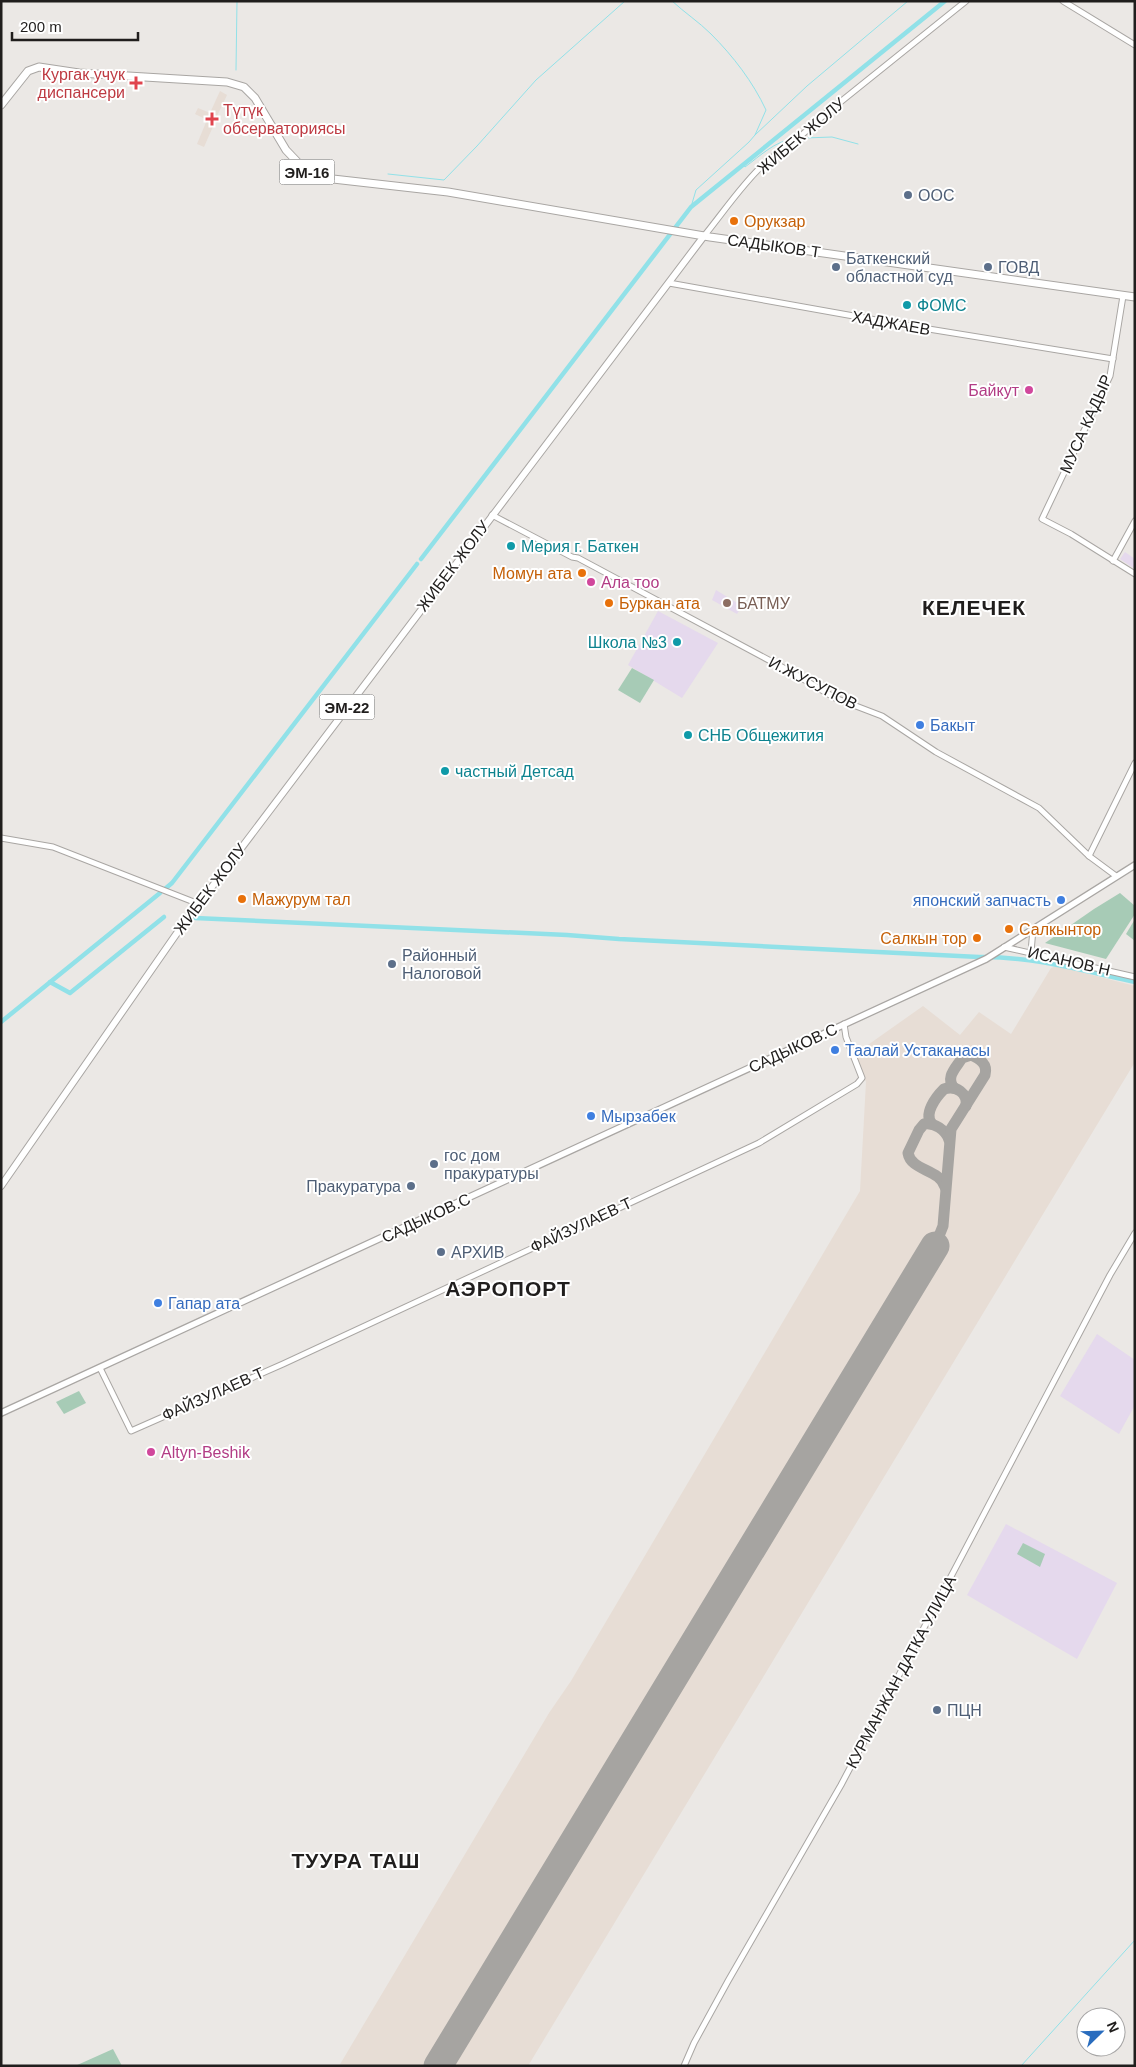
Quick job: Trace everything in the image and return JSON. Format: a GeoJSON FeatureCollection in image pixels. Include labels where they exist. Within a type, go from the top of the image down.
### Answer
{"type":"FeatureCollection","features":[{"type":"Feature","properties":{"kind":"highway","name":"ЭМ-16"},"geometry":{"type":"LineString","coordinates":[[1,105],[28,71],[39,67],[79,73],[227,82],[244,87],[255,98],[286,150],[307,172],[333,179],[461,194],[707,236]]}},
{"type":"Feature","properties":{"kind":"highway","name":"САДЫКОВ Т"},"geometry":{"type":"LineString","coordinates":[[707,236],[1135,298]]}},
{"type":"Feature","properties":{"kind":"main road","name":"ЖИБЕК ЖОЛУ"},"geometry":{"type":"LineString","coordinates":[[1,1186],[171,941],[492,515],[707,236]]}},
{"type":"Feature","properties":{"kind":"main road"},"geometry":{"type":"LineString","coordinates":[[1002,949],[1135,865]]}},
{"type":"Feature","properties":{"kind":"main road","name":"САДЫКОВ.С"},"geometry":{"type":"LineString","coordinates":[[1,1414],[986,960],[1002,949]]}},
{"type":"Feature","properties":{"kind":"street","name":"ЖИБЕК ЖОЛУ"},"geometry":{"type":"LineString","coordinates":[[707,236],[761,166],[778,152],[795,142],[813,124],[966,1]]}},
{"type":"Feature","properties":{"kind":"street"},"geometry":{"type":"LineString","coordinates":[[1063,1],[1135,45]]}},
{"type":"Feature","properties":{"kind":"street","name":"ХАДЖАЕВ"},"geometry":{"type":"LineString","coordinates":[[669,283],[904,326],[1113,359]]}},
{"type":"Feature","properties":{"kind":"street","name":"МУСА КАДЫР"},"geometry":{"type":"LineString","coordinates":[[1113,561],[1042,519],[1110,376],[1123,296]]}},
{"type":"Feature","properties":{"kind":"street","name":"И.ЖУСУПОВ"},"geometry":{"type":"LineString","coordinates":[[492,515],[572,557],[578,558],[793,673],[835,698],[882,716],[936,752],[1039,808],[1089,856],[1116,876]]}},
{"type":"Feature","properties":{"kind":"street"},"geometry":{"type":"LineString","coordinates":[[1135,521],[1113,561],[1135,574]]}},
{"type":"Feature","properties":{"kind":"street"},"geometry":{"type":"LineString","coordinates":[[1089,856],[1135,763]]}},
{"type":"Feature","properties":{"kind":"street"},"geometry":{"type":"LineString","coordinates":[[1,838],[53,847],[199,904]]}},
{"type":"Feature","properties":{"kind":"street"},"geometry":{"type":"LineString","coordinates":[[1030,952],[1033,929]]}},
{"type":"Feature","properties":{"kind":"street","name":"ИСАНОВ Н"},"geometry":{"type":"LineString","coordinates":[[1002,949],[1030,952],[1135,977]]}},
{"type":"Feature","properties":{"kind":"street","name":"ФАЙЗУЛАЕВ Т"},"geometry":{"type":"LineString","coordinates":[[100,1368],[131,1431],[283,1364],[759,1143],[856,1084],[862,1078],[846,1037],[844,1024]]}},
{"type":"Feature","properties":{"kind":"street","name":"КУРМАНЖАН ДАТКА УЛИЦА"},"geometry":{"type":"LineString","coordinates":[[684,2066],[694,2043],[728,1981],[841,1785],[1110,1275],[1135,1233]]}},
{"type":"Feature","properties":{"kind":"shaded area","name":"Түтүк обсерваториясы"},"geometry":{"type":"Polygon","coordinates":[[[220,91],[227,95],[217,116],[220,118],[218,123],[215,122],[204,147],[197,144],[207,120],[195,114],[198,108],[210,113],[220,91]]]}},
{"type":"Feature","properties":{"kind":"shaded area"},"geometry":{"type":"Polygon","coordinates":[[[1125,552],[1135,559],[1135,569],[1120,559],[1125,552]]]}},
{"type":"Feature","properties":{"kind":"shaded area","name":"БАТМУ"},"geometry":{"type":"Polygon","coordinates":[[[716,590],[742,606],[737,614],[712,600],[716,590]]]}},
{"type":"Feature","properties":{"kind":"shaded area"},"geometry":{"type":"Polygon","coordinates":[[[658,611],[718,643],[682,698],[628,665],[658,611]]]}},
{"type":"Feature","properties":{"kind":"shaded area"},"geometry":{"type":"Polygon","coordinates":[[[1057,966],[1135,986],[1135,1062],[528,2066],[339,2066],[549,1713],[571,1681],[860,1191],[866,1082],[855,1054],[923,1006],[960,1035],[979,1012],[1011,1034],[1051,968],[1057,966]]]}},
{"type":"Feature","properties":{"kind":"shaded area"},"geometry":{"type":"Polygon","coordinates":[[[1097,1334],[1135,1360],[1135,1405],[1119,1434],[1060,1396],[1097,1334]]]}},
{"type":"Feature","properties":{"kind":"shaded area"},"geometry":{"type":"Polygon","coordinates":[[[1006,1524],[1117,1583],[1077,1659],[967,1595],[1006,1524]]]}},
{"type":"Feature","properties":{"kind":"green space"},"geometry":{"type":"Polygon","coordinates":[[[632,668],[654,680],[640,703],[618,690],[632,668]]]}},
{"type":"Feature","properties":{"kind":"green space"},"geometry":{"type":"Polygon","coordinates":[[[1120,893],[1135,906],[1135,914],[1106,959],[1045,943],[1094,909],[1120,893]]]}},
{"type":"Feature","properties":{"kind":"green space"},"geometry":{"type":"Polygon","coordinates":[[[1135,919],[1135,941],[1126,934],[1135,919]]]}},
{"type":"Feature","properties":{"kind":"green space"},"geometry":{"type":"Polygon","coordinates":[[[79,1391],[86,1403],[64,1414],[56,1402],[79,1391]]]}},
{"type":"Feature","properties":{"kind":"green space"},"geometry":{"type":"Polygon","coordinates":[[[1023,1543],[1045,1554],[1040,1567],[1017,1554],[1023,1543]]]}},
{"type":"Feature","properties":{"kind":"green space"},"geometry":{"type":"Polygon","coordinates":[[[113,2049],[122,2066],[75,2066],[113,2049]]]}},
{"type":"Feature","properties":{"kind":"waterway"},"geometry":{"type":"LineString","coordinates":[[236,70],[237,1]]}},
{"type":"Feature","properties":{"kind":"waterway"},"geometry":{"type":"LineString","coordinates":[[388,174],[444,180],[536,80],[625,1]]}},
{"type":"Feature","properties":{"kind":"waterway"},"geometry":{"type":"LineString","coordinates":[[672,1],[727,51],[749,79],[766,110],[755,135],[696,190],[691,207]]}},
{"type":"Feature","properties":{"kind":"waterway"},"geometry":{"type":"LineString","coordinates":[[755,135],[807,86],[908,1]]}},
{"type":"Feature","properties":{"kind":"waterway"},"geometry":{"type":"LineString","coordinates":[[421,559],[691,207],[945,1]]}},
{"type":"Feature","properties":{"kind":"waterway"},"geometry":{"type":"LineString","coordinates":[[805,138],[832,137],[858,144]]}},
{"type":"Feature","properties":{"kind":"waterway"},"geometry":{"type":"LineString","coordinates":[[743,164],[745,167],[774,146],[793,139]]}},
{"type":"Feature","properties":{"kind":"waterway"},"geometry":{"type":"LineString","coordinates":[[166,888],[172,883],[417,564]]}},
{"type":"Feature","properties":{"kind":"waterway"},"geometry":{"type":"LineString","coordinates":[[1,1022],[160,893]]}},
{"type":"Feature","properties":{"kind":"waterway"},"geometry":{"type":"LineString","coordinates":[[50,982],[70,993],[164,917]]}},
{"type":"Feature","properties":{"kind":"waterway"},"geometry":{"type":"LineString","coordinates":[[195,918],[999,957],[1058,965],[1135,982]]}},
{"type":"Feature","properties":{"kind":"waterway"},"geometry":{"type":"LineString","coordinates":[[1021,2066],[1135,1940]]}},
{"type":"Feature","properties":{"kind":"taxiway"},"geometry":{"type":"LineString","coordinates":[[935,1246],[943,1226],[951,1129],[985,1075],[986,1071],[982,1062],[971,1055],[962,1058],[951,1076],[954,1088]]}},
{"type":"Feature","properties":{"kind":"taxiway"},"geometry":{"type":"LineString","coordinates":[[932,1124],[929,1115],[930,1111],[937,1096],[944,1089],[953,1088],[960,1091],[965,1097],[966,1106]]}},
{"type":"Feature","properties":{"kind":"taxiway"},"geometry":{"type":"LineString","coordinates":[[945,1187],[938,1177],[914,1163],[908,1153],[924,1124],[932,1124],[939,1128],[949,1140]]}},
{"type":"Feature","properties":{"kind":"runway"},"geometry":{"type":"LineString","coordinates":[[438,2066],[935,1246]]}},
{"type":"Feature","properties":{"kind":"place","name":"Кургак учук диспансери"},"geometry":{"type":"Point","coordinates":[136,83]}},
{"type":"Feature","properties":{"kind":"place","name":"Түтүк обсерваториясы"},"geometry":{"type":"Point","coordinates":[212,119]}},
{"type":"Feature","properties":{"kind":"place","name":"ООС"},"geometry":{"type":"Point","coordinates":[908,195]}},
{"type":"Feature","properties":{"kind":"place","name":"Орукзар"},"geometry":{"type":"Point","coordinates":[734,221]}},
{"type":"Feature","properties":{"kind":"place","name":"Баткенский областной суд"},"geometry":{"type":"Point","coordinates":[836,267]}},
{"type":"Feature","properties":{"kind":"place","name":"ГОВД"},"geometry":{"type":"Point","coordinates":[988,267]}},
{"type":"Feature","properties":{"kind":"place","name":"ФОМС"},"geometry":{"type":"Point","coordinates":[907,305]}},
{"type":"Feature","properties":{"kind":"place","name":"Байкут"},"geometry":{"type":"Point","coordinates":[1029,390]}},
{"type":"Feature","properties":{"kind":"place","name":"Мерия г. Бaткен"},"geometry":{"type":"Point","coordinates":[511,546]}},
{"type":"Feature","properties":{"kind":"place","name":"Момун ата"},"geometry":{"type":"Point","coordinates":[582,573]}},
{"type":"Feature","properties":{"kind":"place","name":"Ала тоо"},"geometry":{"type":"Point","coordinates":[591,582]}},
{"type":"Feature","properties":{"kind":"place","name":"Буркан ата"},"geometry":{"type":"Point","coordinates":[609,603]}},
{"type":"Feature","properties":{"kind":"place","name":"БАТМУ"},"geometry":{"type":"Point","coordinates":[727,603]}},
{"type":"Feature","properties":{"kind":"place","name":"Школа №3"},"geometry":{"type":"Point","coordinates":[677,642]}},
{"type":"Feature","properties":{"kind":"place","name":"Бакыт"},"geometry":{"type":"Point","coordinates":[920,725]}},
{"type":"Feature","properties":{"kind":"place","name":"СНБ Общежития"},"geometry":{"type":"Point","coordinates":[688,735]}},
{"type":"Feature","properties":{"kind":"place","name":"частный Детсад"},"geometry":{"type":"Point","coordinates":[445,771]}},
{"type":"Feature","properties":{"kind":"place","name":"Мажурум тал"},"geometry":{"type":"Point","coordinates":[242,899]}},
{"type":"Feature","properties":{"kind":"place","name":"японский запчасть"},"geometry":{"type":"Point","coordinates":[1061,900]}},
{"type":"Feature","properties":{"kind":"place","name":"Салкынтор"},"geometry":{"type":"Point","coordinates":[1009,929]}},
{"type":"Feature","properties":{"kind":"place","name":"Салкын тор"},"geometry":{"type":"Point","coordinates":[977,938]}},
{"type":"Feature","properties":{"kind":"place","name":"Районный Налоговой"},"geometry":{"type":"Point","coordinates":[392,964]}},
{"type":"Feature","properties":{"kind":"place","name":"Таалай Устаканасы"},"geometry":{"type":"Point","coordinates":[835,1050]}},
{"type":"Feature","properties":{"kind":"place","name":"Мырзабек"},"geometry":{"type":"Point","coordinates":[591,1116]}},
{"type":"Feature","properties":{"kind":"place","name":"гос дом пракуратуры"},"geometry":{"type":"Point","coordinates":[434,1164]}},
{"type":"Feature","properties":{"kind":"place","name":"Пракуратура"},"geometry":{"type":"Point","coordinates":[411,1186]}},
{"type":"Feature","properties":{"kind":"place","name":"АРХИВ"},"geometry":{"type":"Point","coordinates":[441,1252]}},
{"type":"Feature","properties":{"kind":"place","name":"Гапар ата"},"geometry":{"type":"Point","coordinates":[158,1303]}},
{"type":"Feature","properties":{"kind":"place","name":"Altyn-Beshik"},"geometry":{"type":"Point","coordinates":[151,1452]}},
{"type":"Feature","properties":{"kind":"place","name":"ПЦН"},"geometry":{"type":"Point","coordinates":[937,1710]}},
{"type":"Feature","properties":{"kind":"district","name":"КЕЛЕЧЕК"},"geometry":{"type":"Point","coordinates":[974,607]}},
{"type":"Feature","properties":{"kind":"district","name":"АЭРОПОРТ"},"geometry":{"type":"Point","coordinates":[508,1288]}},
{"type":"Feature","properties":{"kind":"district","name":"ТУУРА ТАШ"},"geometry":{"type":"Point","coordinates":[356,1860]}}]}
